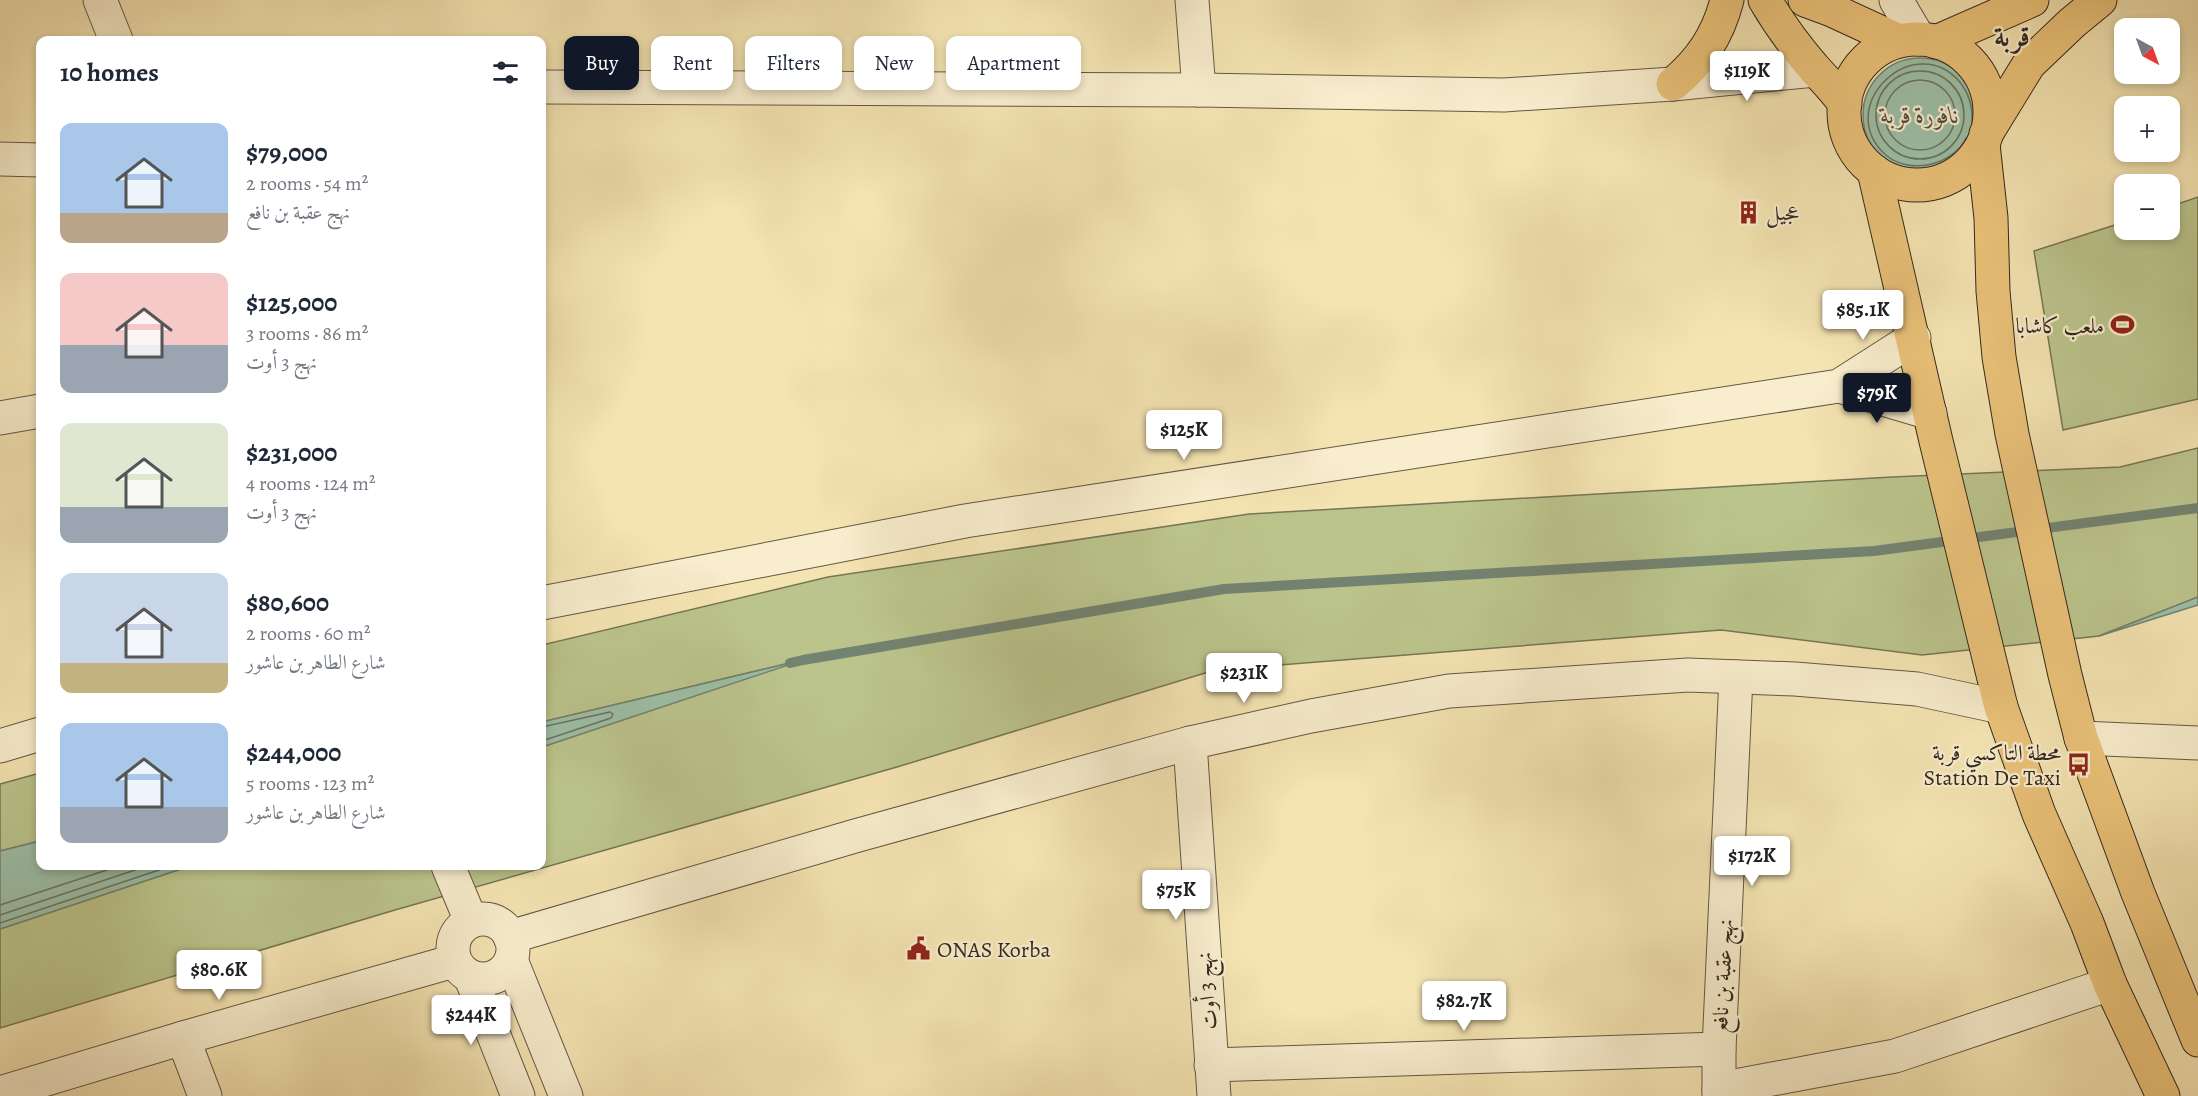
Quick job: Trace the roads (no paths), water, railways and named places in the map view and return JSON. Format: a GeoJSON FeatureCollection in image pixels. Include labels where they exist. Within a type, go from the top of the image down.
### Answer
{"type":"FeatureCollection","features":[{"type":"Feature","properties":{"kind":"main road"},"geometry":{"type":"LineString","coordinates":[[1673,84],[1689,70],[1710,45],[1723,16],[1727,0]]}},
{"type":"Feature","properties":{"kind":"main road"},"geometry":{"type":"LineString","coordinates":[[1765,0],[1785,32],[1845,104]]}},
{"type":"Feature","properties":{"kind":"main road"},"geometry":{"type":"LineString","coordinates":[[1805,0],[1918,41],[1950,47],[1973,65],[1987,91],[1990,120],[1985,139],[1999,357],[2012,434],[2065,675],[2081,738],[2138,893],[2198,1040]]}},
{"type":"Feature","properties":{"kind":"main road"},"geometry":{"type":"LineString","coordinates":[[2032,0],[1918,41],[1873,54],[1862,64],[1854,76],[1845,104],[1844,119],[1853,148],[1862,161],[1874,171],[1899,183],[1927,184],[1954,175],[1966,166],[1985,139],[2029,64],[2100,0]]}},
{"type":"Feature","properties":{"kind":"main road"},"geometry":{"type":"LineString","coordinates":[[1874,171],[2001,707],[2039,814],[2087,923],[2110,984],[2163,1096]]}},
{"type":"Feature","properties":{"kind":"street"},"geometry":{"type":"LineString","coordinates":[[100,0],[114,36]]}},
{"type":"Feature","properties":{"kind":"street"},"geometry":{"type":"LineString","coordinates":[[1192,0],[1199,90]]}},
{"type":"Feature","properties":{"kind":"street"},"geometry":{"type":"LineString","coordinates":[[1896,0],[1918,41]]}},
{"type":"Feature","properties":{"kind":"street"},"geometry":{"type":"LineString","coordinates":[[546,87],[1199,90],[1504,95],[1673,84],[1815,70]]}},
{"type":"Feature","properties":{"kind":"street"},"geometry":{"type":"LineString","coordinates":[[0,159],[36,160]]}},
{"type":"Feature","properties":{"kind":"street"},"geometry":{"type":"LineString","coordinates":[[546,602],[965,521],[1839,386],[1914,338]]}},
{"type":"Feature","properties":{"kind":"street"},"geometry":{"type":"LineString","coordinates":[[1839,386],[1933,427]]}},
{"type":"Feature","properties":{"kind":"street"},"geometry":{"type":"LineString","coordinates":[[0,418],[36,412]]}},
{"type":"Feature","properties":{"kind":"street"},"geometry":{"type":"LineString","coordinates":[[511,948],[855,837],[1190,743],[1311,716],[1449,691],[1688,675],[1736,676],[1917,688],[2001,707]]}},
{"type":"Feature","properties":{"kind":"street","name":"نهج عقبة بن نافع"},"geometry":{"type":"LineString","coordinates":[[1719,1093],[1736,676]]}},
{"type":"Feature","properties":{"kind":"street"},"geometry":{"type":"LineString","coordinates":[[0,746],[36,735]]}},
{"type":"Feature","properties":{"kind":"street"},"geometry":{"type":"LineString","coordinates":[[2081,738],[2198,743]]}},
{"type":"Feature","properties":{"kind":"street","name":"نهج 3 أوت"},"geometry":{"type":"LineString","coordinates":[[1190,743],[1212,1081]]}},
{"type":"Feature","properties":{"kind":"street"},"geometry":{"type":"LineString","coordinates":[[450,870],[466,910],[461,928],[454,938],[452,950],[463,969],[518,1096]]}},
{"type":"Feature","properties":{"kind":"street"},"geometry":{"type":"LineString","coordinates":[[466,910],[504,927],[566,1096]]}},
{"type":"Feature","properties":{"kind":"street"},"geometry":{"type":"LineString","coordinates":[[0,1094],[183,1038],[463,969],[483,979],[495,977],[505,970],[511,948]]}},
{"type":"Feature","properties":{"kind":"street"},"geometry":{"type":"LineString","coordinates":[[1719,1093],[1895,1056],[2110,984]]}},
{"type":"Feature","properties":{"kind":"street"},"geometry":{"type":"LineString","coordinates":[[183,1038],[205,1096]]}},
{"type":"Feature","properties":{"kind":"street"},"geometry":{"type":"LineString","coordinates":[[1212,1081],[1719,1049]]}},
{"type":"Feature","properties":{"kind":"water","name":"نافورة قربة"},"geometry":{"type":"Polygon","coordinates":[[[1920,58],[1942,62],[1960,75],[1973,93],[1977,115],[1973,137],[1960,155],[1942,168],[1920,172],[1898,168],[1880,155],[1867,137],[1863,115],[1867,93],[1880,75],[1898,62],[1920,58]]]}},
{"type":"Feature","properties":{"kind":"water"},"geometry":{"type":"Polygon","coordinates":[[[2198,597],[2198,605],[2099,636],[2198,597]]]}},
{"type":"Feature","properties":{"kind":"water"},"geometry":{"type":"Polygon","coordinates":[[[803,660],[546,746],[546,721],[803,660]]]}},
{"type":"Feature","properties":{"kind":"water"},"geometry":{"type":"Polygon","coordinates":[[[36,842],[36,870],[178,870],[0,929],[0,851],[36,842]]]}},
{"type":"Feature","properties":{"kind":"waterway"},"geometry":{"type":"LineString","coordinates":[[790,663],[1224,589],[1874,551],[2198,508]]}},
{"type":"Feature","properties":{"kind":"place","name":"عجيل"},"geometry":{"type":"Point","coordinates":[1748,212]}},
{"type":"Feature","properties":{"kind":"place","name":"ملعب كاشابا"},"geometry":{"type":"Point","coordinates":[2122,325]}},
{"type":"Feature","properties":{"kind":"place","name":"محطة التاكسي قربة Station De Taxi"},"geometry":{"type":"Point","coordinates":[2079,765]}},
{"type":"Feature","properties":{"kind":"place","name":"ONAS Korba"},"geometry":{"type":"Point","coordinates":[919,949]}},
{"type":"Feature","properties":{"kind":"district","name":"قربة"},"geometry":{"type":"Point","coordinates":[2012,36]}}]}
